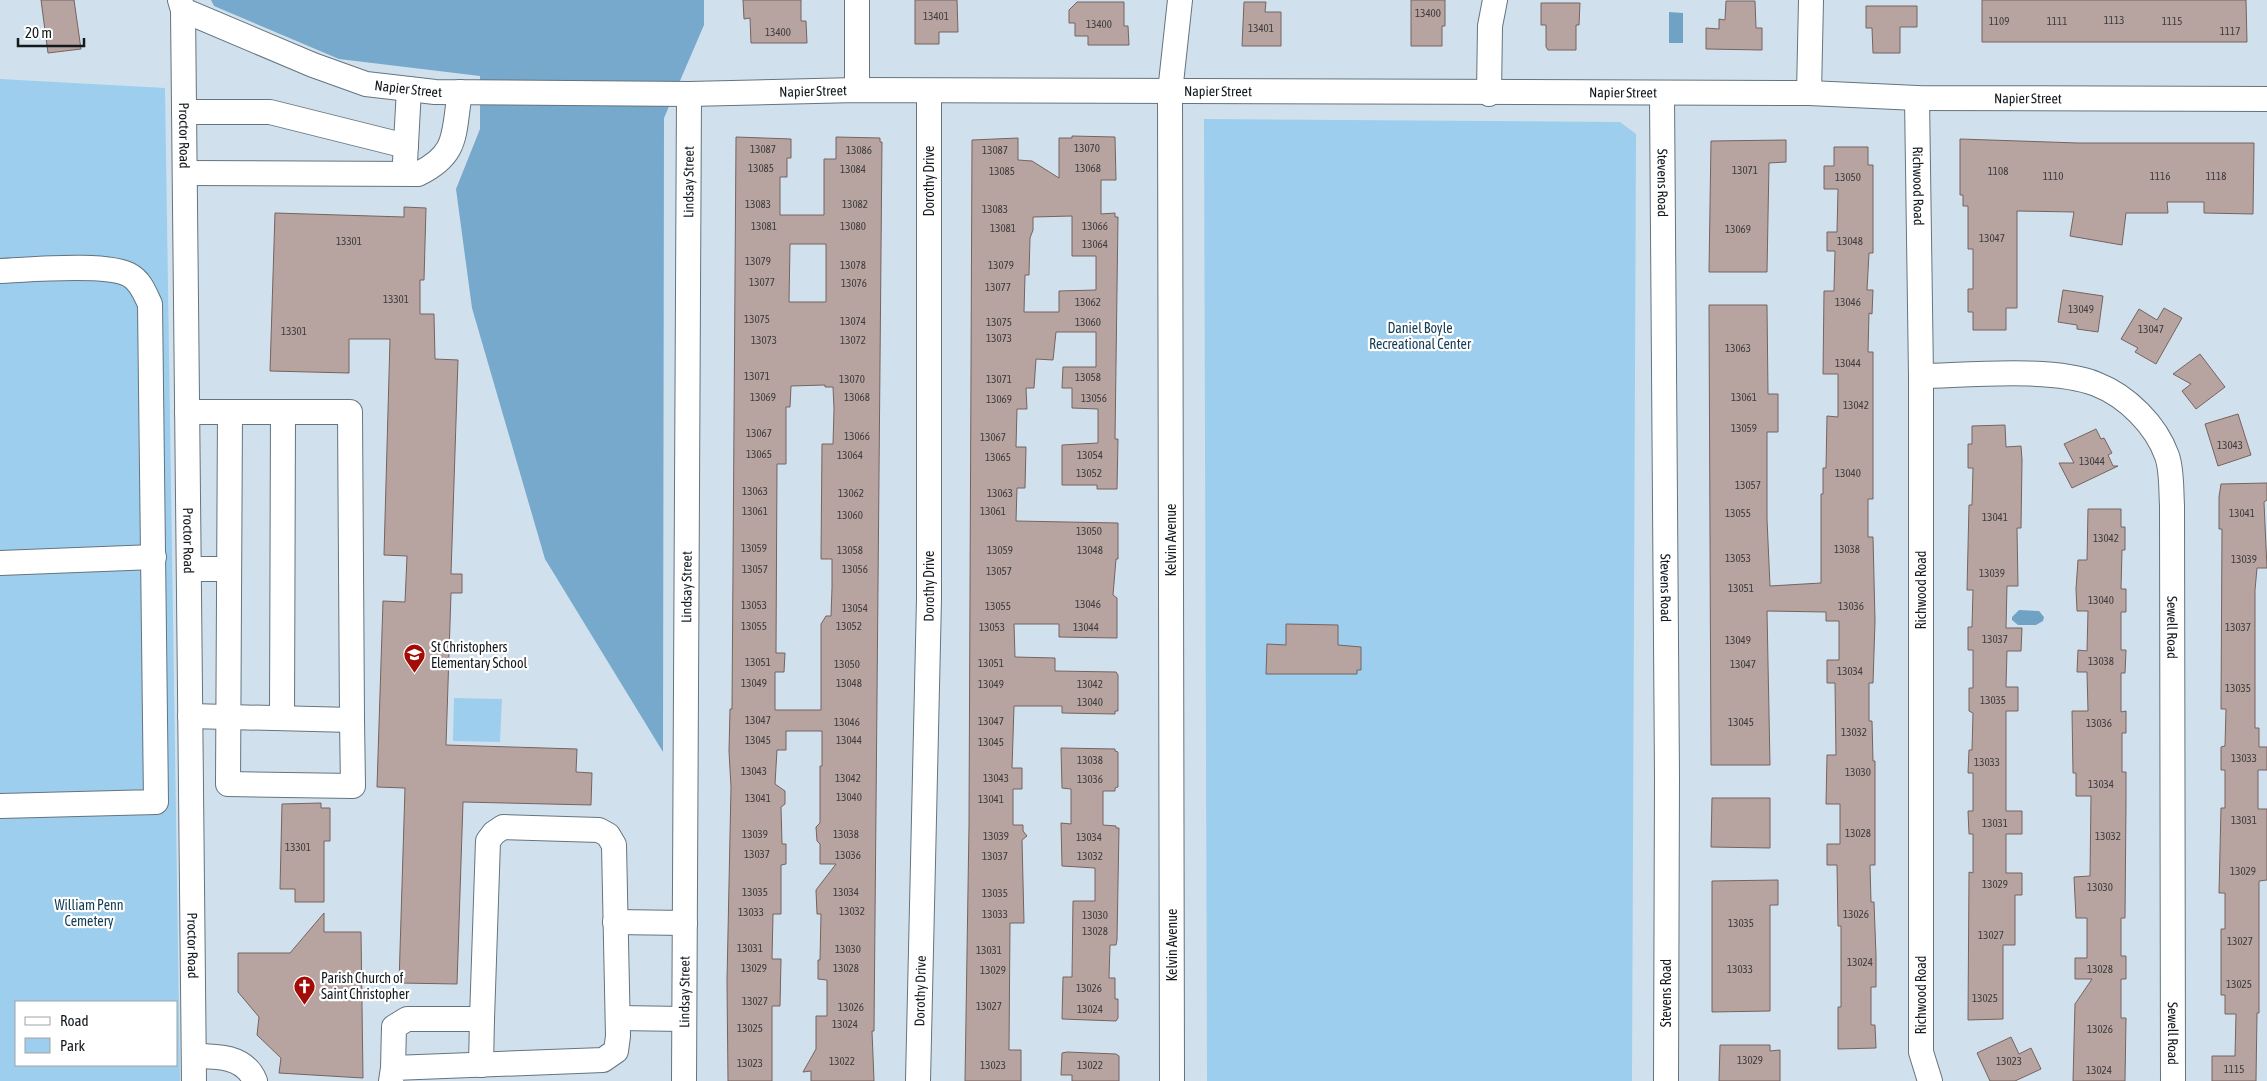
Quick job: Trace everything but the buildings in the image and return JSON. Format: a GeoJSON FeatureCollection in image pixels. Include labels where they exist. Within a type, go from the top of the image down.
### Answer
{"type":"FeatureCollection","features":[{"type":"Feature","properties":{"kind":"street"},"geometry":{"type":"LineString","coordinates":[[857,0],[857,90]]}},
{"type":"Feature","properties":{"kind":"street","name":"Kelvin Avenue"},"geometry":{"type":"LineString","coordinates":[[1172,1081],[1170,92],[1180,0]]}},
{"type":"Feature","properties":{"kind":"street"},"geometry":{"type":"LineString","coordinates":[[1490,94],[1490,26],[1495,0]]}},
{"type":"Feature","properties":{"kind":"street"},"geometry":{"type":"LineString","coordinates":[[1809,93],[1811,0]]}},
{"type":"Feature","properties":{"kind":"street","name":"Napier Street"},"geometry":{"type":"LineString","coordinates":[[182,5],[313,65],[366,84],[460,92],[689,94],[857,90],[1490,94],[1809,93],[1917,98],[2267,99]]}},
{"type":"Feature","properties":{"kind":"street","name":"Proctor Road"},"geometry":{"type":"LineString","coordinates":[[182,5],[194,1081]]}},
{"type":"Feature","properties":{"kind":"street"},"geometry":{"type":"LineString","coordinates":[[404,174],[409,89]]}},
{"type":"Feature","properties":{"kind":"street","name":"Dorothy Drive"},"geometry":{"type":"LineString","coordinates":[[918,1081],[929,599],[928,91]]}},
{"type":"Feature","properties":{"kind":"street"},"geometry":{"type":"LineString","coordinates":[[185,174],[418,174],[437,165],[450,148],[460,92]]}},
{"type":"Feature","properties":{"kind":"street","name":"Lindsay Street"},"geometry":{"type":"LineString","coordinates":[[684,1081],[689,94]]}},
{"type":"Feature","properties":{"kind":"street","name":"Stevens Road"},"geometry":{"type":"LineString","coordinates":[[1662,94],[1667,767],[1666,1081]]}},
{"type":"Feature","properties":{"kind":"street","name":"Richwood Road"},"geometry":{"type":"LineString","coordinates":[[1917,98],[1921,376],[1921,1052],[1930,1081]]}},
{"type":"Feature","properties":{"kind":"street"},"geometry":{"type":"LineString","coordinates":[[184,112],[270,112],[406,146]]}},
{"type":"Feature","properties":{"kind":"street"},"geometry":{"type":"LineString","coordinates":[[0,271],[111,269],[132,276],[145,293],[150,304],[156,802],[0,806]]}},
{"type":"Feature","properties":{"kind":"street","name":"Sewell Road"},"geometry":{"type":"LineString","coordinates":[[1921,376],[2047,375],[2097,384],[2119,397],[2140,414],[2156,434],[2167,457],[2172,505],[2173,1081]]}},
{"type":"Feature","properties":{"kind":"street"},"geometry":{"type":"LineString","coordinates":[[187,412],[350,412],[354,786],[191,785]]}},
{"type":"Feature","properties":{"kind":"street"},"geometry":{"type":"LineString","coordinates":[[228,784],[230,412]]}},
{"type":"Feature","properties":{"kind":"street"},"geometry":{"type":"LineString","coordinates":[[282,718],[283,412]]}},
{"type":"Feature","properties":{"kind":"street"},"geometry":{"type":"LineString","coordinates":[[0,562],[154,557]]}},
{"type":"Feature","properties":{"kind":"street"},"geometry":{"type":"LineString","coordinates":[[189,569],[229,569]]}},
{"type":"Feature","properties":{"kind":"street"},"geometry":{"type":"LineString","coordinates":[[190,716],[352,720]]}},
{"type":"Feature","properties":{"kind":"street"},"geometry":{"type":"LineString","coordinates":[[481,1065],[488,841],[494,833],[503,827],[600,830],[608,835],[614,845],[618,1018],[616,1050],[603,1060],[481,1065],[392,1075],[394,1027],[407,1019],[482,1018]]}},
{"type":"Feature","properties":{"kind":"street"},"geometry":{"type":"LineString","coordinates":[[615,922],[685,922]]}},
{"type":"Feature","properties":{"kind":"street"},"geometry":{"type":"LineString","coordinates":[[618,1018],[684,1019]]}},
{"type":"Feature","properties":{"kind":"street"},"geometry":{"type":"LineString","coordinates":[[194,1056],[223,1057],[239,1063],[251,1072],[255,1081]]}},
{"type":"Feature","properties":{"kind":"green space","name":"William Penn Cemetery"},"geometry":{"type":"Polygon","coordinates":[[[0,79],[165,88],[180,1081],[0,1081],[0,79]]]}},
{"type":"Feature","properties":{"kind":"green space","name":"Daniel Boyle Recreational Center"},"geometry":{"type":"Polygon","coordinates":[[[1204,119],[1620,122],[1636,134],[1632,1081],[1207,1081],[1204,119]]]}},
{"type":"Feature","properties":{"kind":"green space"},"geometry":{"type":"Polygon","coordinates":[[[454,698],[502,699],[500,742],[453,741],[454,698]]]}},
{"type":"Feature","properties":{"kind":"shaded area"},"geometry":{"type":"Polygon","coordinates":[[[211,0],[704,0],[704,25],[664,118],[663,752],[545,559],[472,308],[456,189],[480,129],[480,76],[339,59],[214,6],[211,0]]]}},
{"type":"Feature","properties":{"kind":"shaded area"},"geometry":{"type":"Polygon","coordinates":[[[1669,12],[1683,13],[1683,43],[1669,43],[1669,12]]]}},
{"type":"Feature","properties":{"kind":"shaded area"},"geometry":{"type":"Polygon","coordinates":[[[2019,610],[2039,611],[2044,617],[2043,621],[2036,625],[2018,625],[2012,620],[2012,617],[2019,610]]]}},
{"type":"Feature","properties":{"kind":"place","name":"St Christophers Elementary School"},"geometry":{"type":"Point","coordinates":[415,674]}},
{"type":"Feature","properties":{"kind":"place","name":"Parish Church of Saint Christopher"},"geometry":{"type":"Point","coordinates":[305,1005]}}]}
